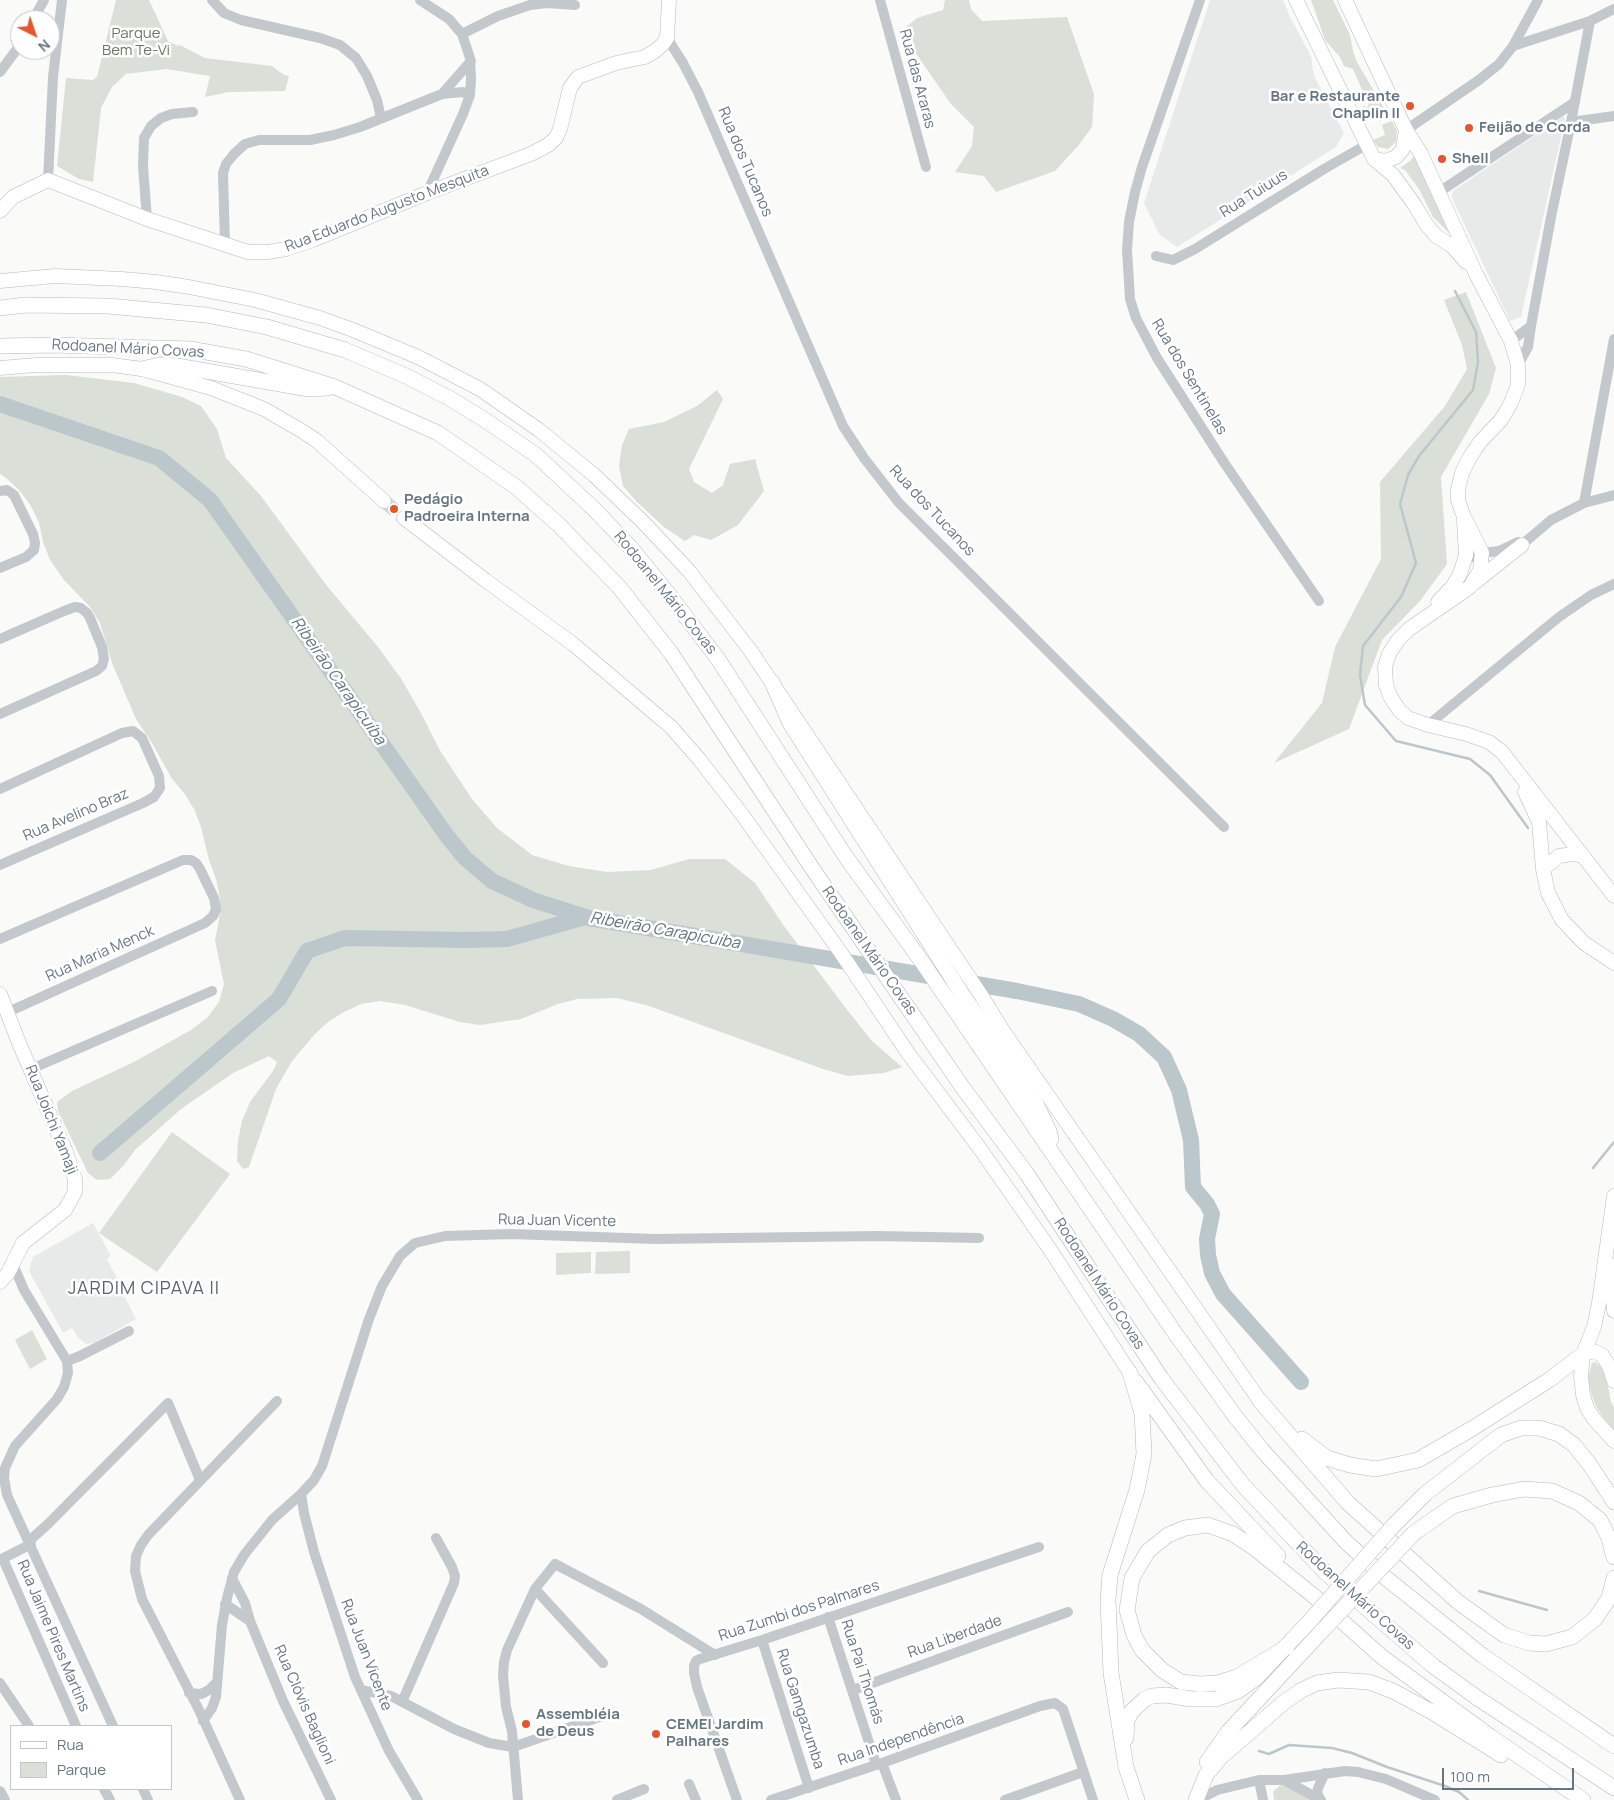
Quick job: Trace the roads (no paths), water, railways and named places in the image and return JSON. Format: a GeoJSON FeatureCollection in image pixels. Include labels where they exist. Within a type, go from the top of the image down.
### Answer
{"type":"FeatureCollection","features":[{"type":"Feature","properties":{"kind":"highway","name":"Rodoanel Mário Covas"},"geometry":{"type":"LineString","coordinates":[[0,308],[26,305],[108,306],[206,315],[267,327],[345,350],[406,376],[449,398],[485,420],[536,456],[594,509],[631,548],[718,659],[846,857],[920,959],[1172,1328],[1235,1416],[1275,1465],[1346,1542],[1386,1578],[1483,1656],[1614,1746]]}},
{"type":"Feature","properties":{"kind":"highway","name":"Rodoanel Mário Covas"},"geometry":{"type":"LineString","coordinates":[[0,346],[55,345],[190,349],[246,359],[335,387],[438,433],[516,486],[558,524],[619,587],[671,653],[812,868],[964,1088],[1027,1174],[1161,1378],[1243,1485],[1326,1573],[1432,1665],[1476,1697],[1614,1788]]}},
{"type":"Feature","properties":{"kind":"highway"},"geometry":{"type":"LineString","coordinates":[[142,369],[159,365],[177,366],[309,389],[323,390],[335,387]]}},
{"type":"Feature","properties":{"kind":"highway"},"geometry":{"type":"LineString","coordinates":[[772,682],[790,722],[962,994],[1035,1102],[1049,1131],[1055,1155]]}},
{"type":"Feature","properties":{"kind":"highway"},"geometry":{"type":"LineString","coordinates":[[1260,1401],[1304,1441],[1327,1458],[1350,1466],[1376,1469],[1418,1460],[1549,1380],[1583,1354]]}},
{"type":"Feature","properties":{"kind":"highway"},"geometry":{"type":"LineString","coordinates":[[1130,1373],[1207,1481],[1315,1596]]}},
{"type":"Feature","properties":{"kind":"highway"},"geometry":{"type":"LineString","coordinates":[[1130,1373],[1142,1413],[1144,1454],[1137,1490],[1110,1574],[1108,1600],[1111,1672],[1126,1767],[1136,1800]]}},
{"type":"Feature","properties":{"kind":"highway"},"geometry":{"type":"LineString","coordinates":[[1126,1767],[1127,1720],[1132,1711],[1145,1699],[1152,1696],[1166,1695],[1191,1699],[1216,1699],[1238,1691],[1256,1678],[1310,1622],[1393,1526],[1549,1380]]}},
{"type":"Feature","properties":{"kind":"highway"},"geometry":{"type":"LineString","coordinates":[[1260,1401],[1348,1503],[1458,1602],[1504,1636],[1529,1643],[1546,1644],[1572,1637],[1596,1619],[1609,1598],[1614,1578]]}},
{"type":"Feature","properties":{"kind":"highway"},"geometry":{"type":"LineString","coordinates":[[1425,1494],[1501,1435],[1521,1428],[1539,1428],[1559,1434],[1574,1445],[1590,1465],[1614,1502]]}},
{"type":"Feature","properties":{"kind":"highway"},"geometry":{"type":"LineString","coordinates":[[1197,1800],[1206,1771],[1217,1746],[1234,1725],[1414,1533],[1453,1506],[1492,1494],[1524,1489],[1552,1491],[1579,1503],[1600,1520],[1614,1557]]}},
{"type":"Feature","properties":{"kind":"highway"},"geometry":{"type":"LineString","coordinates":[[1287,1647],[1237,1677],[1218,1683],[1181,1682],[1162,1670],[1142,1650],[1134,1635],[1127,1610],[1132,1578],[1148,1551],[1168,1535],[1185,1528],[1208,1525],[1233,1534],[1254,1547],[1315,1596],[1382,1657],[1581,1800]]}},
{"type":"Feature","properties":{"kind":"highway"},"geometry":{"type":"LineString","coordinates":[[1185,1800],[1206,1771],[1283,1703],[1300,1691],[1317,1683],[1338,1680],[1369,1682],[1393,1692],[1432,1712],[1507,1759],[1581,1800]]}},
{"type":"Feature","properties":{"kind":"main road"},"geometry":{"type":"LineString","coordinates":[[667,38],[669,0]]}},
{"type":"Feature","properties":{"kind":"main road"},"geometry":{"type":"LineString","coordinates":[[1345,0],[1406,130],[1439,192],[1476,274],[1511,341],[1518,365],[1518,384],[1511,403],[1501,420],[1480,442],[1470,457],[1462,473],[1458,489],[1458,500],[1464,517],[1482,553],[1480,570],[1470,587]]}},
{"type":"Feature","properties":{"kind":"main road"},"geometry":{"type":"LineString","coordinates":[[1298,2],[1374,159],[1393,175],[1436,236],[1452,246],[1476,274]]}},
{"type":"Feature","properties":{"kind":"main road","name":"Rua Eduardo Augusto Mesquita"},"geometry":{"type":"LineString","coordinates":[[48,180],[147,219],[248,252],[268,252],[286,249],[313,240],[548,146],[556,138],[560,129],[570,88],[578,77],[616,63],[644,57],[655,52],[667,38]]}},
{"type":"Feature","properties":{"kind":"main road"},"geometry":{"type":"LineString","coordinates":[[1374,159],[1386,161],[1396,157],[1403,149],[1406,130]]}},
{"type":"Feature","properties":{"kind":"main road"},"geometry":{"type":"LineString","coordinates":[[0,211],[13,197],[48,180]]}},
{"type":"Feature","properties":{"kind":"main road"},"geometry":{"type":"LineString","coordinates":[[0,281],[55,276],[156,282],[222,293],[288,309],[353,330],[418,357],[449,373],[480,390],[539,430],[581,464],[621,500],[689,571],[731,623],[981,995],[1001,1028],[1260,1401]]}},
{"type":"Feature","properties":{"kind":"main road"},"geometry":{"type":"LineString","coordinates":[[0,368],[36,365],[102,364],[142,369],[211,388],[264,409],[317,442],[384,501]]}},
{"type":"Feature","properties":{"kind":"main road"},"geometry":{"type":"LineString","coordinates":[[1424,618],[1452,586],[1466,555],[1464,517]]}},
{"type":"Feature","properties":{"kind":"main road"},"geometry":{"type":"LineString","coordinates":[[404,518],[573,644],[670,727],[699,759],[741,813],[841,953],[908,1053],[978,1146],[1049,1248],[1130,1373]]}},
{"type":"Feature","properties":{"kind":"main road"},"geometry":{"type":"LineString","coordinates":[[1522,545],[1470,587],[1424,618],[1398,640],[1388,654],[1385,667],[1386,685],[1390,696],[1399,710],[1408,718],[1428,726],[1466,734],[1489,742],[1502,752],[1614,896]]}},
{"type":"Feature","properties":{"kind":"main road"},"geometry":{"type":"LineString","coordinates":[[1502,752],[1531,801],[1539,822],[1543,869],[1548,893],[1562,920],[1584,943],[1610,955]]}},
{"type":"Feature","properties":{"kind":"main road"},"geometry":{"type":"LineString","coordinates":[[1543,869],[1559,856],[1573,854],[1583,856]]}},
{"type":"Feature","properties":{"kind":"main road","name":"Rua Joichi Yamaji"},"geometry":{"type":"LineString","coordinates":[[0,994],[75,1179],[75,1192],[65,1210],[23,1243],[5,1278],[0,1282]]}},
{"type":"Feature","properties":{"kind":"main road"},"geometry":{"type":"LineString","coordinates":[[1613,1203],[1597,1311],[1594,1327],[1583,1354],[1581,1376],[1583,1395],[1594,1419],[1614,1441]]}},
{"type":"Feature","properties":{"kind":"main road"},"geometry":{"type":"LineString","coordinates":[[1608,1242],[1614,1311]]}},
{"type":"Feature","properties":{"kind":"main road"},"geometry":{"type":"LineString","coordinates":[[1583,1354],[1593,1351],[1602,1355],[1609,1366],[1614,1381]]}},
{"type":"Feature","properties":{"kind":"main road"},"geometry":{"type":"LineString","coordinates":[[1126,1767],[1131,1800]]}},
{"type":"Feature","properties":{"kind":"street"},"geometry":{"type":"LineString","coordinates":[[212,0],[224,13],[241,20],[320,38],[340,45],[356,58],[367,76],[377,100],[381,118]]}},
{"type":"Feature","properties":{"kind":"street"},"geometry":{"type":"LineString","coordinates":[[420,0],[448,19],[462,34],[471,61],[472,79],[470,95],[463,114],[427,193]]}},
{"type":"Feature","properties":{"kind":"street","name":"Rua das Araras"},"geometry":{"type":"LineString","coordinates":[[880,0],[926,167]]}},
{"type":"Feature","properties":{"kind":"street","name":"Rua dos Sentinelas"},"geometry":{"type":"LineString","coordinates":[[1200,0],[1135,192],[1127,250],[1130,299],[1136,318],[1157,358],[1225,464],[1319,601]]}},
{"type":"Feature","properties":{"kind":"street"},"geometry":{"type":"LineString","coordinates":[[1406,130],[1499,64],[1513,46],[1538,0]]}},
{"type":"Feature","properties":{"kind":"street"},"geometry":{"type":"LineString","coordinates":[[462,34],[498,16],[530,6],[547,3],[575,5]]}},
{"type":"Feature","properties":{"kind":"street"},"geometry":{"type":"LineString","coordinates":[[1513,46],[1590,21],[1614,9]]}},
{"type":"Feature","properties":{"kind":"street"},"geometry":{"type":"LineString","coordinates":[[1518,365],[1528,347],[1530,326],[1590,21]]}},
{"type":"Feature","properties":{"kind":"street","name":"Rua dos Tucanos"},"geometry":{"type":"LineString","coordinates":[[667,38],[698,92],[843,426],[864,458],[899,503],[1224,827]]}},
{"type":"Feature","properties":{"kind":"street"},"geometry":{"type":"LineString","coordinates":[[0,72],[10,58]]}},
{"type":"Feature","properties":{"kind":"street"},"geometry":{"type":"LineString","coordinates":[[48,180],[53,60]]}},
{"type":"Feature","properties":{"kind":"street"},"geometry":{"type":"LineString","coordinates":[[442,94],[471,61]]}},
{"type":"Feature","properties":{"kind":"street"},"geometry":{"type":"LineString","coordinates":[[225,244],[224,173],[226,164],[245,144],[259,140],[310,140],[334,135],[442,94],[463,92],[470,95]]}},
{"type":"Feature","properties":{"kind":"street"},"geometry":{"type":"LineString","coordinates":[[1439,192],[1575,102]]}},
{"type":"Feature","properties":{"kind":"street"},"geometry":{"type":"LineString","coordinates":[[147,219],[144,138],[151,126],[162,118],[172,114],[193,112]]}},
{"type":"Feature","properties":{"kind":"street"},"geometry":{"type":"LineString","coordinates":[[1571,122],[1614,116]]}},
{"type":"Feature","properties":{"kind":"street","name":"Rua Tuiuus"},"geometry":{"type":"LineString","coordinates":[[1156,256],[1173,260],[1195,249],[1366,145]]}},
{"type":"Feature","properties":{"kind":"street"},"geometry":{"type":"LineString","coordinates":[[1511,341],[1530,326]]}},
{"type":"Feature","properties":{"kind":"street"},"geometry":{"type":"LineString","coordinates":[[1584,503],[1614,339]]}},
{"type":"Feature","properties":{"kind":"street"},"geometry":{"type":"LineString","coordinates":[[0,492],[7,490],[14,495],[33,534],[35,543],[34,550],[26,557],[0,568]]}},
{"type":"Feature","properties":{"kind":"street"},"geometry":{"type":"LineString","coordinates":[[1480,570],[1522,545],[1551,520],[1584,503],[1614,495]]}},
{"type":"Feature","properties":{"kind":"street"},"geometry":{"type":"LineString","coordinates":[[1464,560],[1482,553],[1499,551],[1533,535]]}},
{"type":"Feature","properties":{"kind":"street"},"geometry":{"type":"LineString","coordinates":[[1428,726],[1559,617],[1591,595],[1614,584]]}},
{"type":"Feature","properties":{"kind":"street"},"geometry":{"type":"LineString","coordinates":[[0,640],[64,611],[81,608],[87,613],[102,647],[104,663],[96,671],[0,714]]}},
{"type":"Feature","properties":{"kind":"street","name":"Rua Avelino Braz"},"geometry":{"type":"LineString","coordinates":[[0,788],[122,733],[133,731],[142,738],[156,768],[160,788],[154,796],[143,803],[0,865]]}},
{"type":"Feature","properties":{"kind":"street","name":"Rua Maria Menck"},"geometry":{"type":"LineString","coordinates":[[0,940],[183,860],[191,860],[196,863],[214,898],[216,909],[213,916],[205,923],[8,1012]]}},
{"type":"Feature","properties":{"kind":"street"},"geometry":{"type":"LineString","coordinates":[[31,1069],[212,991]]}},
{"type":"Feature","properties":{"kind":"street","name":"Rua Juan Vicente"},"geometry":{"type":"LineString","coordinates":[[203,1721],[216,1697],[226,1604],[234,1572],[244,1555],[272,1520],[314,1480],[322,1466],[366,1328],[382,1286],[400,1256],[415,1243],[445,1236],[512,1234],[655,1239],[878,1236],[979,1238]]}},
{"type":"Feature","properties":{"kind":"street"},"geometry":{"type":"LineString","coordinates":[[13,1264],[24,1290],[67,1361],[68,1373],[64,1387],[57,1399],[15,1446],[5,1468],[4,1478],[7,1494],[113,1725]]}},
{"type":"Feature","properties":{"kind":"street"},"geometry":{"type":"LineString","coordinates":[[67,1361],[129,1331]]}},
{"type":"Feature","properties":{"kind":"street"},"geometry":{"type":"LineString","coordinates":[[240,1800],[203,1721],[142,1600],[136,1571],[136,1556],[148,1535],[277,1401]]}},
{"type":"Feature","properties":{"kind":"street"},"geometry":{"type":"LineString","coordinates":[[2,1559],[30,1542],[168,1403],[200,1480]]}},
{"type":"Feature","properties":{"kind":"street","name":"Rua Juan Vicente"},"geometry":{"type":"LineString","coordinates":[[301,1494],[314,1552],[361,1690],[389,1751],[418,1800]]}},
{"type":"Feature","properties":{"kind":"street"},"geometry":{"type":"LineString","coordinates":[[272,1520],[285,1513],[294,1511],[304,1513]]}},
{"type":"Feature","properties":{"kind":"street"},"geometry":{"type":"LineString","coordinates":[[402,1702],[454,1583],[455,1576],[452,1567],[436,1538]]}},
{"type":"Feature","properties":{"kind":"street","name":"Rua Zumbi dos Palmares"},"geometry":{"type":"LineString","coordinates":[[535,1589],[555,1564],[641,1610],[715,1655],[1039,1547]]}},
{"type":"Feature","properties":{"kind":"street","name":"Rua Jaime Pires Martins"},"geometry":{"type":"LineString","coordinates":[[2,1559],[76,1725]]}},
{"type":"Feature","properties":{"kind":"street","name":"Rua Clóvis Baglioni"},"geometry":{"type":"LineString","coordinates":[[232,1578],[245,1603],[250,1621],[283,1700],[331,1800]]}},
{"type":"Feature","properties":{"kind":"street"},"geometry":{"type":"LineString","coordinates":[[518,1800],[512,1731],[506,1707],[503,1675],[504,1662],[507,1650],[535,1589],[603,1663]]}},
{"type":"Feature","properties":{"kind":"street"},"geometry":{"type":"LineString","coordinates":[[226,1604],[250,1621]]}},
{"type":"Feature","properties":{"kind":"street","name":"Rua Liberdade"},"geometry":{"type":"LineString","coordinates":[[853,1690],[1068,1612]]}},
{"type":"Feature","properties":{"kind":"street","name":"Rua Pai Thomás"},"geometry":{"type":"LineString","coordinates":[[828,1617],[879,1763],[896,1800]]}},
{"type":"Feature","properties":{"kind":"street","name":"Rua Gamgazumba"},"geometry":{"type":"LineString","coordinates":[[762,1640],[809,1788]]}},
{"type":"Feature","properties":{"kind":"street"},"geometry":{"type":"LineString","coordinates":[[715,1655],[700,1658],[694,1666],[694,1674],[738,1800]]}},
{"type":"Feature","properties":{"kind":"street"},"geometry":{"type":"LineString","coordinates":[[0,1683],[28,1725]]}},
{"type":"Feature","properties":{"kind":"street"},"geometry":{"type":"LineString","coordinates":[[189,1693],[201,1694],[209,1690],[216,1683]]}},
{"type":"Feature","properties":{"kind":"street"},"geometry":{"type":"LineString","coordinates":[[361,1690],[391,1696],[454,1729],[489,1743],[513,1747],[611,1713]]}},
{"type":"Feature","properties":{"kind":"street","name":"Rua Independência"},"geometry":{"type":"LineString","coordinates":[[771,1800],[1040,1706],[1055,1703],[1063,1709],[1083,1772]]}},
{"type":"Feature","properties":{"kind":"street"},"geometry":{"type":"LineString","coordinates":[[1197,1800],[1218,1790],[1259,1780],[1284,1780],[1344,1771],[1358,1772],[1386,1779],[1436,1800]]}},
{"type":"Feature","properties":{"kind":"street"},"geometry":{"type":"LineString","coordinates":[[1005,1800],[1083,1772],[1093,1800]]}},
{"type":"Feature","properties":{"kind":"street"},"geometry":{"type":"LineString","coordinates":[[1320,1800],[1317,1793],[1318,1788],[1326,1773]]}},
{"type":"Feature","properties":{"kind":"street"},"geometry":{"type":"LineString","coordinates":[[1259,1780],[1263,1800]]}},
{"type":"Feature","properties":{"kind":"street"},"geometry":{"type":"LineString","coordinates":[[1284,1780],[1320,1800]]}},
{"type":"Feature","properties":{"kind":"street"},"geometry":{"type":"LineString","coordinates":[[689,1784],[696,1800]]}},
{"type":"Feature","properties":{"kind":"street"},"geometry":{"type":"LineString","coordinates":[[617,1800],[644,1790]]}},
{"type":"Feature","properties":{"kind":"street"},"geometry":{"type":"LineString","coordinates":[[0,1791],[5,1800]]}},
{"type":"Feature","properties":{"kind":"waterway"},"geometry":{"type":"LineString","coordinates":[[1455,291],[1476,332],[1478,362],[1473,390],[1419,456],[1408,475],[1400,504],[1416,563],[1401,597],[1363,646],[1360,675],[1365,705],[1396,741],[1470,759],[1490,775],[1528,828]]}},
{"type":"Feature","properties":{"kind":"waterway","name":"Ribeirão Carapicuíba"},"geometry":{"type":"LineString","coordinates":[[0,404],[159,458],[210,500],[447,836],[465,858],[492,881],[533,900],[589,918],[1017,991],[1079,1004],[1113,1019],[1139,1034],[1164,1057],[1179,1090],[1191,1140],[1193,1187],[1207,1204],[1212,1214],[1207,1239],[1212,1273],[1223,1294],[1301,1382]]}},
{"type":"Feature","properties":{"kind":"waterway"},"geometry":{"type":"LineString","coordinates":[[100,1153],[279,999],[307,951],[345,938],[507,939],[585,917]]}},
{"type":"Feature","properties":{"kind":"waterway"},"geometry":{"type":"LineString","coordinates":[[1593,1168],[1614,1142]]}},
{"type":"Feature","properties":{"kind":"waterway","name":"Ribeirão Carapicuíba"},"geometry":{"type":"LineString","coordinates":[[1479,1591],[1547,1610]]}},
{"type":"Feature","properties":{"kind":"waterway"},"geometry":{"type":"LineString","coordinates":[[1259,1751],[1269,1754],[1289,1745],[1332,1748],[1352,1753],[1445,1786],[1459,1792],[1468,1800]]}},
{"type":"Feature","properties":{"kind":"tunnel"},"geometry":{"type":"LineString","coordinates":[[384,501],[404,518]]}},
{"type":"Feature","properties":{"kind":"place","name":"Bar e Restaurante Chaplin II"},"geometry":{"type":"Point","coordinates":[1410,106]}},
{"type":"Feature","properties":{"kind":"place","name":"Feijão de Corda"},"geometry":{"type":"Point","coordinates":[1469,128]}},
{"type":"Feature","properties":{"kind":"place","name":"Shell"},"geometry":{"type":"Point","coordinates":[1442,159]}},
{"type":"Feature","properties":{"kind":"place","name":"Pedágio Padroeira Interna"},"geometry":{"type":"Point","coordinates":[394,509]}},
{"type":"Feature","properties":{"kind":"place","name":"Assembléia de Deus"},"geometry":{"type":"Point","coordinates":[526,1724]}},
{"type":"Feature","properties":{"kind":"place","name":"CEMEI Jardim Palhares"},"geometry":{"type":"Point","coordinates":[656,1734]}},
{"type":"Feature","properties":{"kind":"district","name":"JARDIM CIPAVA II"},"geometry":{"type":"Point","coordinates":[144,1289]}},
{"type":"Feature","properties":{"kind":"park label","name":"Parque Bem Te-Vi"},"geometry":{"type":"Point","coordinates":[136,42]}}]}
